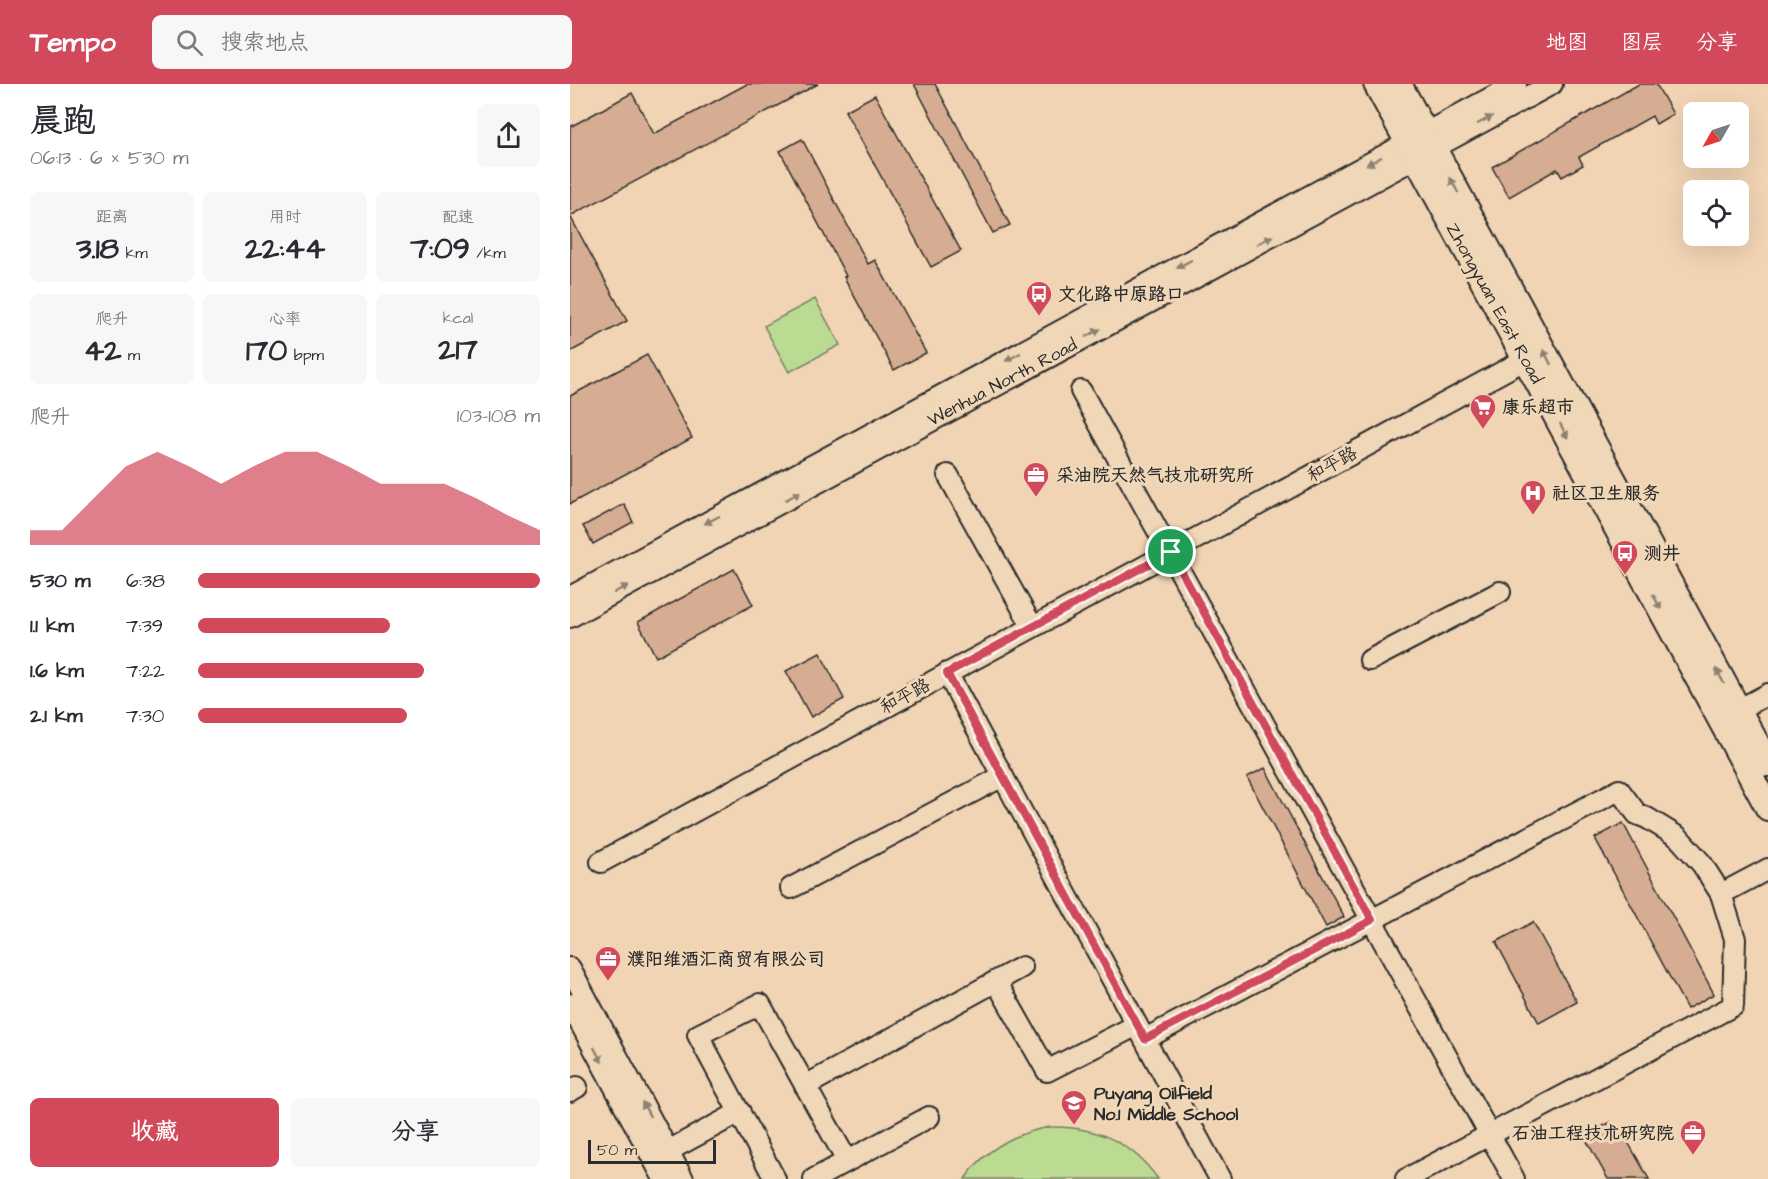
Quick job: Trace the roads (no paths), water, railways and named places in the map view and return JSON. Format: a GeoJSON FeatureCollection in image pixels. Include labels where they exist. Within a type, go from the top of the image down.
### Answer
{"type":"FeatureCollection","features":[{"type":"Feature","properties":{"kind":"main road","name":"Zhongyuan East Road"},"geometry":{"type":"LineString","coordinates":[[1376,84],[1421,145],[1768,764]]}},
{"type":"Feature","properties":{"kind":"main road","name":"Zhongyuan East Road"},"geometry":{"type":"LineString","coordinates":[[1399,84],[1421,145],[1526,359],[1768,808]]}},
{"type":"Feature","properties":{"kind":"street"},"geometry":{"type":"LineString","coordinates":[[1421,145],[1516,84]]}},
{"type":"Feature","properties":{"kind":"street"},"geometry":{"type":"LineString","coordinates":[[1421,145],[1552,84]]}},
{"type":"Feature","properties":{"kind":"street","name":"Wenhua North Road"},"geometry":{"type":"LineString","coordinates":[[570,597],[1421,145]]}},
{"type":"Feature","properties":{"kind":"street","name":"Wenhua North Road"},"geometry":{"type":"LineString","coordinates":[[570,617],[1421,145]]}},
{"type":"Feature","properties":{"kind":"street","name":"和平路"},"geometry":{"type":"LineString","coordinates":[[601,862],[1526,359]]}},
{"type":"Feature","properties":{"kind":"street"},"geometry":{"type":"LineString","coordinates":[[1082,391],[1514,1179]]}},
{"type":"Feature","properties":{"kind":"street"},"geometry":{"type":"LineString","coordinates":[[948,475],[1032,627]]}},
{"type":"Feature","properties":{"kind":"street"},"geometry":{"type":"LineString","coordinates":[[1370,660],[1500,592]]}},
{"type":"Feature","properties":{"kind":"street"},"geometry":{"type":"LineString","coordinates":[[947,673],[1220,1179]]}},
{"type":"Feature","properties":{"kind":"street"},"geometry":{"type":"LineString","coordinates":[[1738,710],[1768,694]]}},
{"type":"Feature","properties":{"kind":"street"},"geometry":{"type":"LineString","coordinates":[[791,888],[1003,776]]}},
{"type":"Feature","properties":{"kind":"street"},"geometry":{"type":"LineString","coordinates":[[996,981],[1047,1071],[1141,1032],[1372,920],[1618,790],[1636,814],[1678,837],[1702,864],[1721,894],[1735,939],[1732,1006],[1406,1179]]}},
{"type":"Feature","properties":{"kind":"street"},"geometry":{"type":"LineString","coordinates":[[1721,894],[1768,869]]}},
{"type":"Feature","properties":{"kind":"street"},"geometry":{"type":"LineString","coordinates":[[805,1086],[1022,967]]}},
{"type":"Feature","properties":{"kind":"street"},"geometry":{"type":"LineString","coordinates":[[570,968],[683,1179]]}},
{"type":"Feature","properties":{"kind":"street"},"geometry":{"type":"LineString","coordinates":[[570,1004],[664,1179]]}},
{"type":"Feature","properties":{"kind":"street"},"geometry":{"type":"LineString","coordinates":[[775,1179],[698,1035],[760,1004],[847,1161]]}},
{"type":"Feature","properties":{"kind":"street"},"geometry":{"type":"LineString","coordinates":[[668,1151],[740,1112]]}},
{"type":"Feature","properties":{"kind":"street"},"geometry":{"type":"LineString","coordinates":[[814,1179],[929,1117]]}},
{"type":"Feature","properties":{"kind":"place","name":"文化路中原路口"},"geometry":{"type":"Point","coordinates":[1039,317]}},
{"type":"Feature","properties":{"kind":"place","name":"康乐超市"},"geometry":{"type":"Point","coordinates":[1483,430]}},
{"type":"Feature","properties":{"kind":"place","name":"采油院天然气技术研究所"},"geometry":{"type":"Point","coordinates":[1036,498]}},
{"type":"Feature","properties":{"kind":"place","name":"社区卫生服务"},"geometry":{"type":"Point","coordinates":[1533,516]}},
{"type":"Feature","properties":{"kind":"place","name":"测井"},"geometry":{"type":"Point","coordinates":[1625,576]}},
{"type":"Feature","properties":{"kind":"place","name":"濮阳维酒汇商贸有限公司"},"geometry":{"type":"Point","coordinates":[608,982]}},
{"type":"Feature","properties":{"kind":"place","name":"Puyang Oilfield No.1 Middle School"},"geometry":{"type":"Point","coordinates":[1074,1126]}},
{"type":"Feature","properties":{"kind":"place","name":"石油工程技术研究院"},"geometry":{"type":"Point","coordinates":[1693,1156]}}]}
